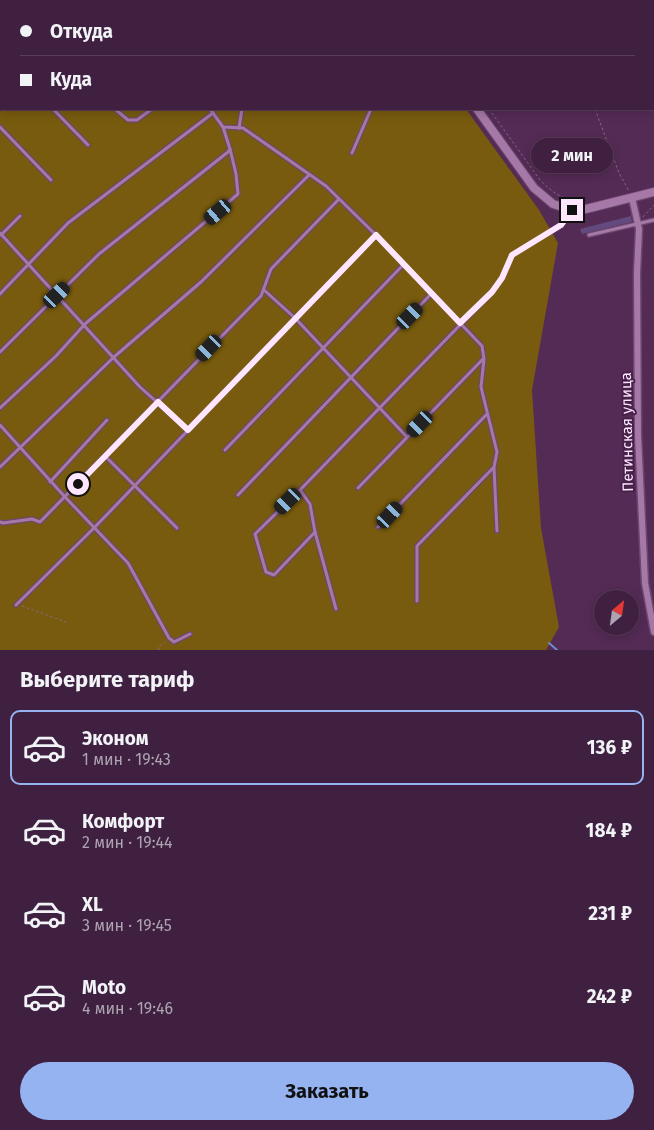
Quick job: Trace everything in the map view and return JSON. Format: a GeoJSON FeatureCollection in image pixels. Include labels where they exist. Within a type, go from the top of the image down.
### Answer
{"type":"FeatureCollection","features":[{"type":"Feature","properties":{"kind":"street"},"geometry":{"type":"LineString","coordinates":[[478,110],[534,188],[553,204],[572,210],[586,209],[631,195],[654,192]]}},
{"type":"Feature","properties":{"kind":"street","name":"Петинская улица"},"geometry":{"type":"LineString","coordinates":[[631,195],[639,226],[638,436],[645,583],[654,632]]}},
{"type":"Feature","properties":{"kind":"lane"},"geometry":{"type":"LineString","coordinates":[[54,110],[88,145]]}},
{"type":"Feature","properties":{"kind":"lane"},"geometry":{"type":"LineString","coordinates":[[116,110],[128,120],[137,120],[151,110]]}},
{"type":"Feature","properties":{"kind":"lane"},"geometry":{"type":"LineString","coordinates":[[0,408],[56,356],[85,324],[238,194],[236,174],[223,127],[211,110]]}},
{"type":"Feature","properties":{"kind":"lane"},"geometry":{"type":"LineString","coordinates":[[239,128],[242,110]]}},
{"type":"Feature","properties":{"kind":"lane"},"geometry":{"type":"LineString","coordinates":[[352,154],[372,110]]}},
{"type":"Feature","properties":{"kind":"lane"},"geometry":{"type":"LineString","coordinates":[[0,294],[68,223],[213,113]]}},
{"type":"Feature","properties":{"kind":"lane"},"geometry":{"type":"LineString","coordinates":[[0,127],[50,180]]}},
{"type":"Feature","properties":{"kind":"lane"},"geometry":{"type":"LineString","coordinates":[[223,127],[243,128],[326,186],[376,235],[482,346],[484,359],[482,387],[497,452],[494,467],[497,531]]}},
{"type":"Feature","properties":{"kind":"lane"},"geometry":{"type":"LineString","coordinates":[[0,352],[99,254],[230,149]]}},
{"type":"Feature","properties":{"kind":"lane"},"geometry":{"type":"LineString","coordinates":[[0,467],[114,357],[201,282],[308,175]]}},
{"type":"Feature","properties":{"kind":"lane"},"geometry":{"type":"LineString","coordinates":[[0,522],[32,519],[40,522],[158,402],[264,290],[266,277],[270,269],[339,199]]}},
{"type":"Feature","properties":{"kind":"lane"},"geometry":{"type":"LineString","coordinates":[[315,532],[274,575],[266,572],[255,534],[492,292],[502,278],[512,255],[561,225],[572,210]]}},
{"type":"Feature","properties":{"kind":"lane"},"geometry":{"type":"LineString","coordinates":[[20,216],[0,234],[85,324],[140,387],[188,430]]}},
{"type":"Feature","properties":{"kind":"lane"},"geometry":{"type":"LineString","coordinates":[[589,235],[639,226],[654,220]]}},
{"type":"Feature","properties":{"kind":"lane"},"geometry":{"type":"LineString","coordinates":[[16,604],[94,528],[376,235]]}},
{"type":"Feature","properties":{"kind":"lane"},"geometry":{"type":"LineString","coordinates":[[225,450],[404,264]]}},
{"type":"Feature","properties":{"kind":"lane"},"geometry":{"type":"LineString","coordinates":[[264,290],[295,318],[407,437]]}},
{"type":"Feature","properties":{"kind":"lane"},"geometry":{"type":"LineString","coordinates":[[238,495],[432,293]]}},
{"type":"Feature","properties":{"kind":"lane"},"geometry":{"type":"LineString","coordinates":[[358,488],[484,359]]}},
{"type":"Feature","properties":{"kind":"lane"},"geometry":{"type":"LineString","coordinates":[[378,528],[488,414]]}},
{"type":"Feature","properties":{"kind":"lane"},"geometry":{"type":"LineString","coordinates":[[50,482],[107,420]]}},
{"type":"Feature","properties":{"kind":"lane"},"geometry":{"type":"LineString","coordinates":[[0,425],[50,482],[128,563],[169,638],[174,642],[190,634]]}},
{"type":"Feature","properties":{"kind":"lane"},"geometry":{"type":"LineString","coordinates":[[105,456],[177,528]]}},
{"type":"Feature","properties":{"kind":"lane"},"geometry":{"type":"LineString","coordinates":[[417,600],[416,546],[494,467]]}},
{"type":"Feature","properties":{"kind":"lane"},"geometry":{"type":"LineString","coordinates":[[300,490],[310,504],[315,532],[336,609]]}},
{"type":"Feature","properties":{"kind":"path"},"geometry":{"type":"LineString","coordinates":[[490,110],[540,180],[550,190],[567,199],[586,202]]}},
{"type":"Feature","properties":{"kind":"path"},"geometry":{"type":"LineString","coordinates":[[595,110],[619,173],[631,195]]}},
{"type":"Feature","properties":{"kind":"path"},"geometry":{"type":"LineString","coordinates":[[639,226],[654,205]]}},
{"type":"Feature","properties":{"kind":"path"},"geometry":{"type":"LineString","coordinates":[[16,604],[66,622]]}},
{"type":"Feature","properties":{"kind":"path"},"geometry":{"type":"LineString","coordinates":[[158,650],[158,647],[169,638]]}},
{"type":"Feature","properties":{"kind":"shaded area"},"geometry":{"type":"Polygon","coordinates":[[[2,110],[467,110],[539,210],[558,243],[532,390],[541,528],[559,627],[546,650],[0,650],[0,112],[2,110]]]}},
{"type":"Feature","properties":{"kind":"building"},"geometry":{"type":"Polygon","coordinates":[[[631,216],[632,222],[582,234],[580,229],[631,216]]]}},
{"type":"Feature","properties":{"kind":"waterway"},"geometry":{"type":"LineString","coordinates":[[549,643],[557,650]]}},
{"type":"Feature","properties":{"kind":"route"},"geometry":{"type":"LineString","coordinates":[[78,484],[158,402],[188,430],[376,235],[460,323],[492,292],[502,278],[512,255],[522,247],[561,225],[572,210]]}}]}
